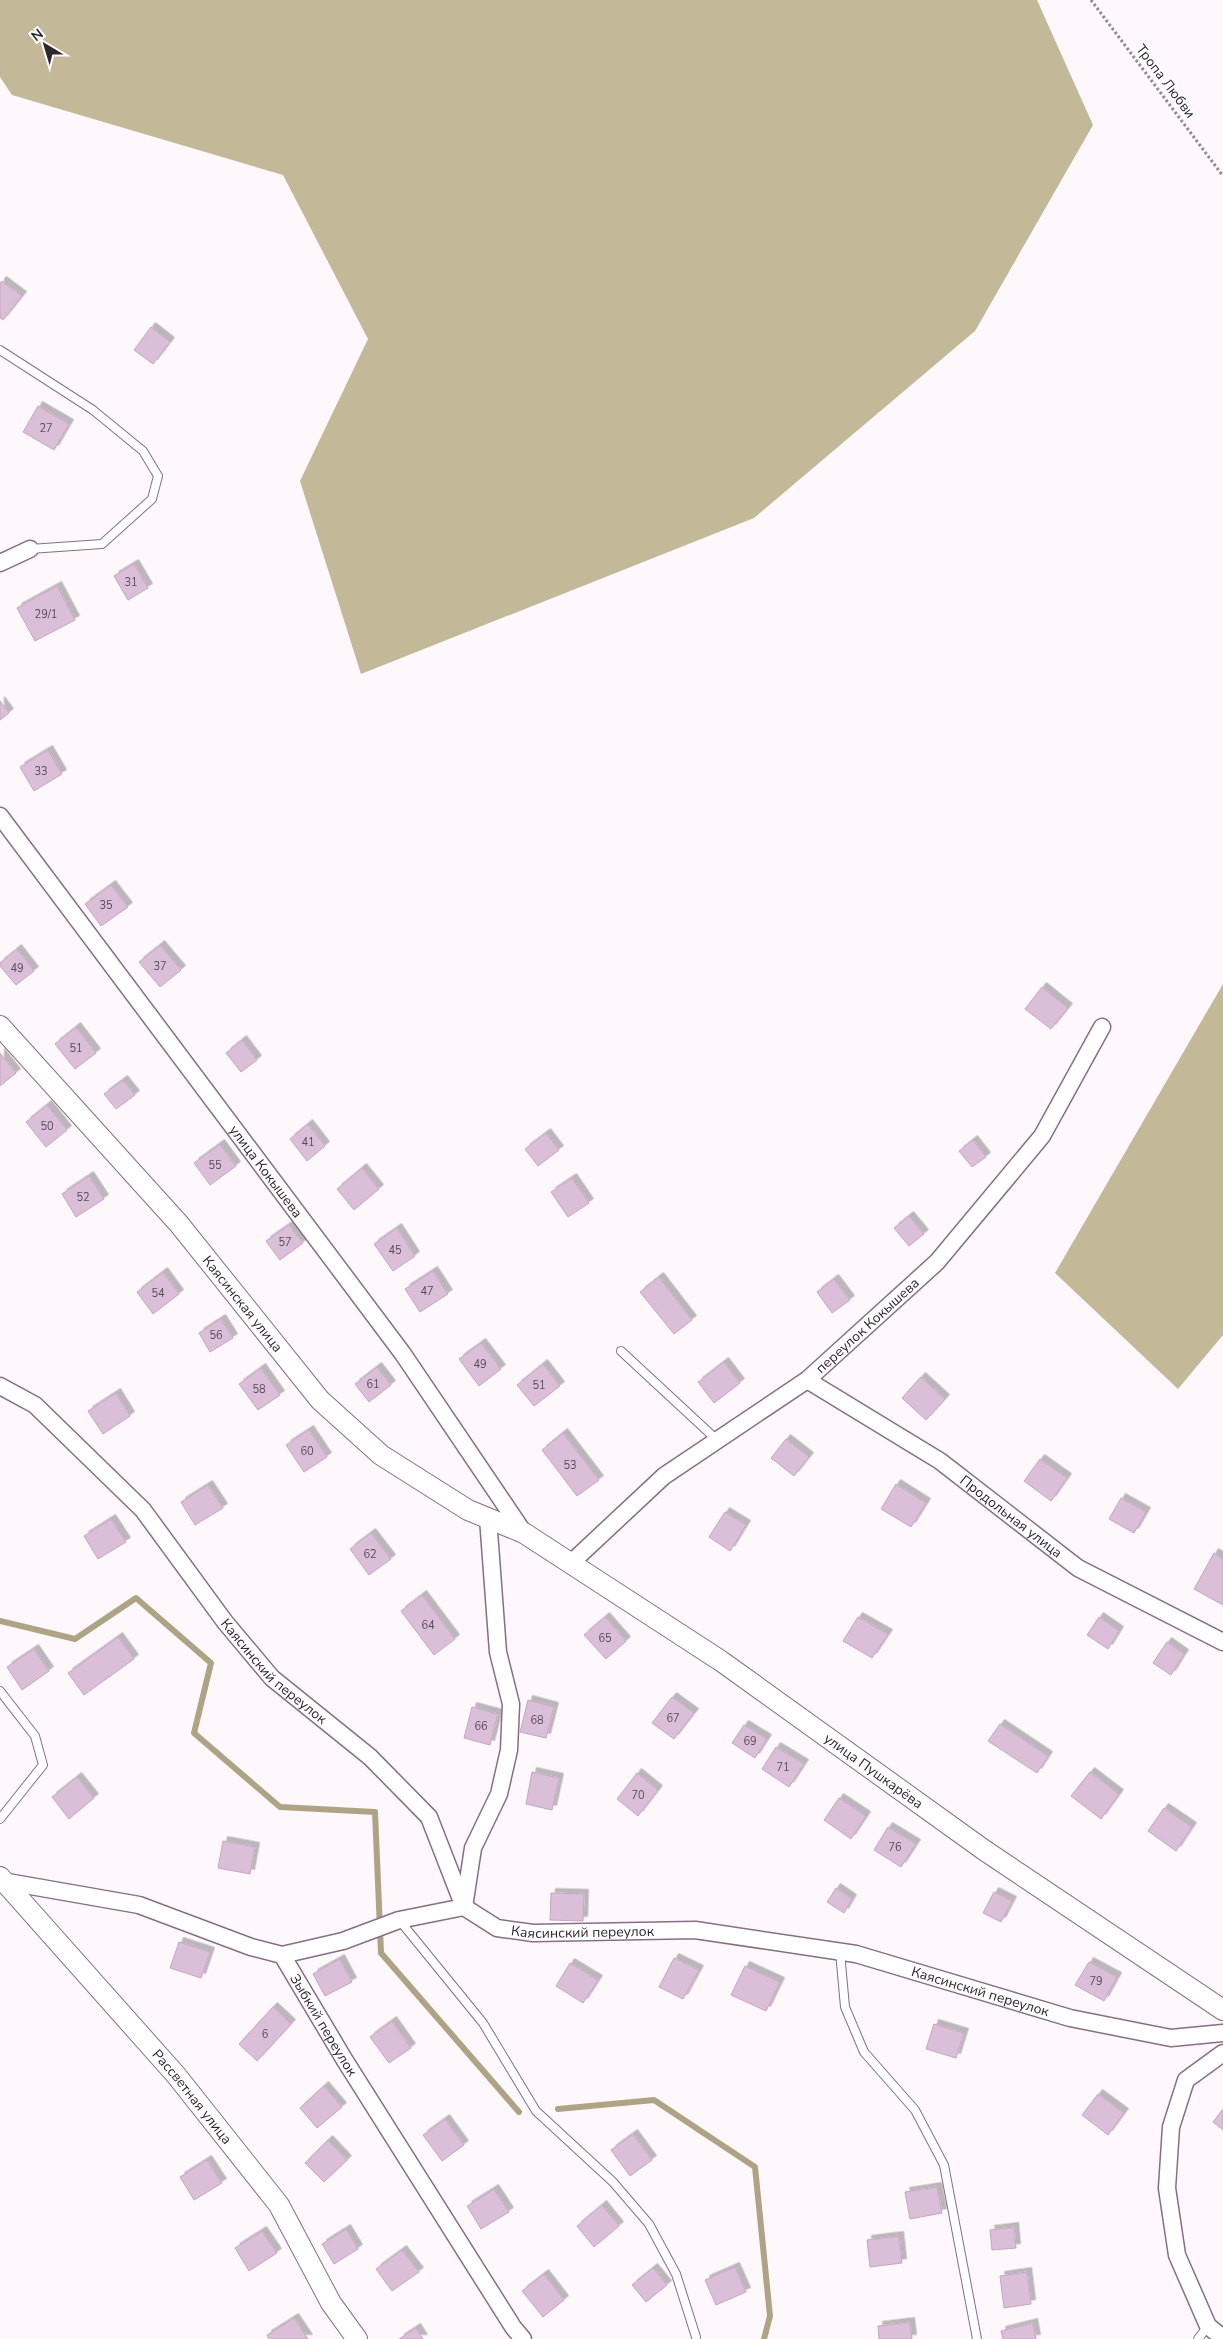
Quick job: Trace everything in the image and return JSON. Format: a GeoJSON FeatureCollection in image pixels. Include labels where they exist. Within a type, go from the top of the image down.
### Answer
{"type":"FeatureCollection","features":[{"type":"Feature","properties":{"kind":"street"},"geometry":{"type":"LineString","coordinates":[[0,563],[30,548]]}},
{"type":"Feature","properties":{"kind":"street","name":"улица Кокышева"},"geometry":{"type":"LineString","coordinates":[[0,816],[403,1354],[524,1533]]}},
{"type":"Feature","properties":{"kind":"street","name":"Каясинская улица"},"geometry":{"type":"LineString","coordinates":[[0,1026],[179,1224],[320,1400],[381,1455],[468,1510],[524,1533]]}},
{"type":"Feature","properties":{"kind":"street","name":"переулок Кокышева"},"geometry":{"type":"LineString","coordinates":[[571,1563],[664,1476],[807,1380],[938,1262],[1042,1136],[1102,1027]]}},
{"type":"Feature","properties":{"kind":"street","name":"Продольная улица"},"geometry":{"type":"LineString","coordinates":[[807,1380],[940,1461],[1078,1568],[1223,1642]]}},
{"type":"Feature","properties":{"kind":"street","name":"Каясинский переулок"},"geometry":{"type":"LineString","coordinates":[[0,1386],[35,1405],[143,1510],[225,1622],[272,1678],[370,1757],[430,1817],[464,1907],[497,1928],[533,1933],[695,1930],[856,1954],[1070,2018],[1170,2038],[1223,2033]]}},
{"type":"Feature","properties":{"kind":"street"},"geometry":{"type":"LineString","coordinates":[[1,1879],[139,1905],[251,1946],[282,1955],[343,1941],[396,1921],[464,1907],[473,1848],[499,1794],[509,1750],[511,1704],[498,1652],[488,1518]]}},
{"type":"Feature","properties":{"kind":"street","name":"улица Пушкарёва"},"geometry":{"type":"LineString","coordinates":[[524,1533],[721,1661],[984,1850],[1223,2010]]}},
{"type":"Feature","properties":{"kind":"street","name":"Рассветная улица"},"geometry":{"type":"LineString","coordinates":[[1,1879],[176,2075],[279,2205],[331,2303],[357,2339]]}},
{"type":"Feature","properties":{"kind":"street","name":"Зыбкий переулок"},"geometry":{"type":"LineString","coordinates":[[282,1955],[355,2076],[513,2327],[524,2339]]}},
{"type":"Feature","properties":{"kind":"street"},"geometry":{"type":"LineString","coordinates":[[1223,2053],[1186,2080],[1171,2127],[1167,2188],[1177,2254],[1208,2326],[1223,2338]]}},
{"type":"Feature","properties":{"kind":"lane"},"geometry":{"type":"LineString","coordinates":[[0,350],[93,410],[143,451],[158,476],[152,499],[102,544],[30,548]]}},
{"type":"Feature","properties":{"kind":"lane"},"geometry":{"type":"LineString","coordinates":[[621,1352],[717,1440]]}},
{"type":"Feature","properties":{"kind":"lane"},"geometry":{"type":"LineString","coordinates":[[0,1691],[35,1736],[43,1765],[0,1819]]}},
{"type":"Feature","properties":{"kind":"lane"},"geometry":{"type":"LineString","coordinates":[[396,1921],[483,2022],[536,2111],[613,2182],[649,2224],[676,2274],[696,2338]]}},
{"type":"Feature","properties":{"kind":"lane"},"geometry":{"type":"LineString","coordinates":[[840,1952],[845,2007],[864,2052],[915,2110],[944,2165],[977,2339]]}},
{"type":"Feature","properties":{"kind":"lane"},"geometry":{"type":"LineString","coordinates":[[1198,2339],[1208,2326]]}},
{"type":"Feature","properties":{"kind":"path","name":"Тропа Любви"},"geometry":{"type":"LineString","coordinates":[[1091,0],[1223,176]]}},
{"type":"Feature","properties":{"kind":"shaded area"},"geometry":{"type":"Polygon","coordinates":[[[0,0],[1037,0],[1093,125],[975,331],[754,518],[361,674],[300,481],[368,339],[283,175],[12,95],[0,77],[0,0]]]}},
{"type":"Feature","properties":{"kind":"shaded area"},"geometry":{"type":"Polygon","coordinates":[[[1223,984],[1223,1335],[1178,1389],[1055,1273],[1223,984]]]}},
{"type":"Feature","properties":{"kind":"building"},"geometry":{"type":"Polygon","coordinates":[[[2,281],[22,296],[3,320],[0,318],[0,283],[2,281]]]}},
{"type":"Feature","properties":{"kind":"building"},"geometry":{"type":"Polygon","coordinates":[[[151,327],[170,342],[153,364],[134,350],[151,327]]]}},
{"type":"Feature","properties":{"kind":"building"},"geometry":{"type":"Polygon","coordinates":[[[38,406],[69,424],[54,450],[23,432],[38,406]]]}},
{"type":"Feature","properties":{"kind":"building"},"geometry":{"type":"Polygon","coordinates":[[[134,564],[148,588],[128,600],[114,576],[134,564]]]}},
{"type":"Feature","properties":{"kind":"building"},"geometry":{"type":"Polygon","coordinates":[[[57,586],[75,620],[35,641],[17,608],[57,586]]]}},
{"type":"Feature","properties":{"kind":"building"},"geometry":{"type":"Polygon","coordinates":[[[0,701],[9,713],[0,720],[0,701]]]}},
{"type":"Feature","properties":{"kind":"building"},"geometry":{"type":"Polygon","coordinates":[[[48,750],[62,774],[34,791],[20,767],[48,750]]]}},
{"type":"Feature","properties":{"kind":"building"},"geometry":{"type":"Polygon","coordinates":[[[111,885],[128,907],[101,926],[85,904],[111,885]]]}},
{"type":"Feature","properties":{"kind":"building"},"geometry":{"type":"Polygon","coordinates":[[[160,945],[181,970],[160,987],[139,962],[160,945]]]}},
{"type":"Feature","properties":{"kind":"building"},"geometry":{"type":"Polygon","coordinates":[[[17,949],[34,971],[16,985],[0,966],[0,963],[17,949]]]}},
{"type":"Feature","properties":{"kind":"building"},"geometry":{"type":"Polygon","coordinates":[[[1042,987],[1068,1008],[1051,1029],[1025,1009],[1042,987]]]}},
{"type":"Feature","properties":{"kind":"building"},"geometry":{"type":"Polygon","coordinates":[[[76,1027],[96,1053],[75,1069],[55,1044],[76,1027]]]}},
{"type":"Feature","properties":{"kind":"building"},"geometry":{"type":"Polygon","coordinates":[[[242,1040],[257,1060],[241,1072],[226,1053],[242,1040]]]}},
{"type":"Feature","properties":{"kind":"building"},"geometry":{"type":"Polygon","coordinates":[[[0,1053],[16,1073],[0,1086],[0,1053]]]}},
{"type":"Feature","properties":{"kind":"building"},"geometry":{"type":"Polygon","coordinates":[[[123,1080],[135,1095],[116,1109],[104,1094],[123,1080]]]}},
{"type":"Feature","properties":{"kind":"building"},"geometry":{"type":"Polygon","coordinates":[[[47,1105],[67,1130],[46,1147],[26,1122],[47,1105]]]}},
{"type":"Feature","properties":{"kind":"building"},"geometry":{"type":"Polygon","coordinates":[[[308,1124],[325,1146],[307,1161],[290,1139],[308,1124]]]}},
{"type":"Feature","properties":{"kind":"building"},"geometry":{"type":"Polygon","coordinates":[[[546,1133],[559,1150],[538,1166],[525,1149],[546,1133]]]}},
{"type":"Feature","properties":{"kind":"building"},"geometry":{"type":"Polygon","coordinates":[[[973,1140],[986,1157],[972,1167],[959,1151],[973,1140]]]}},
{"type":"Feature","properties":{"kind":"building"},"geometry":{"type":"Polygon","coordinates":[[[220,1144],[236,1166],[210,1185],[194,1163],[220,1144]]]}},
{"type":"Feature","properties":{"kind":"building"},"geometry":{"type":"Polygon","coordinates":[[[362,1168],[379,1189],[354,1210],[337,1189],[362,1168]]]}},
{"type":"Feature","properties":{"kind":"building"},"geometry":{"type":"Polygon","coordinates":[[[89,1176],[104,1199],[76,1217],[62,1194],[89,1176]]]}},
{"type":"Feature","properties":{"kind":"building"},"geometry":{"type":"Polygon","coordinates":[[[572,1178],[589,1203],[568,1217],[551,1192],[572,1178]]]}},
{"type":"Feature","properties":{"kind":"building"},"geometry":{"type":"Polygon","coordinates":[[[909,1216],[924,1234],[909,1246],[894,1228],[909,1216]]]}},
{"type":"Feature","properties":{"kind":"building"},"geometry":{"type":"Polygon","coordinates":[[[289,1225],[303,1243],[280,1260],[266,1241],[289,1225]]]}},
{"type":"Feature","properties":{"kind":"building"},"geometry":{"type":"Polygon","coordinates":[[[397,1228],[415,1256],[393,1271],[374,1244],[397,1228]]]}},
{"type":"Feature","properties":{"kind":"building"},"geometry":{"type":"Polygon","coordinates":[[[433,1271],[448,1294],[420,1312],[405,1289],[433,1271]]]}},
{"type":"Feature","properties":{"kind":"building"},"geometry":{"type":"Polygon","coordinates":[[[163,1272],[179,1294],[153,1314],[137,1292],[163,1272]]]}},
{"type":"Feature","properties":{"kind":"building"},"geometry":{"type":"Polygon","coordinates":[[[659,1277],[692,1320],[674,1334],[640,1292],[659,1277]]]}},
{"type":"Feature","properties":{"kind":"building"},"geometry":{"type":"Polygon","coordinates":[[[834,1279],[850,1300],[832,1313],[817,1292],[834,1279]]]}},
{"type":"Feature","properties":{"kind":"building"},"geometry":{"type":"Polygon","coordinates":[[[221,1319],[233,1338],[210,1352],[199,1333],[221,1319]]]}},
{"type":"Feature","properties":{"kind":"building"},"geometry":{"type":"Polygon","coordinates":[[[481,1343],[501,1369],[479,1386],[459,1359],[481,1343]]]}},
{"type":"Feature","properties":{"kind":"building"},"geometry":{"type":"Polygon","coordinates":[[[724,1362],[740,1383],[714,1403],[698,1382],[724,1362]]]}},
{"type":"Feature","properties":{"kind":"building"},"geometry":{"type":"Polygon","coordinates":[[[543,1364],[560,1386],[534,1406],[517,1385],[543,1364]]]}},
{"type":"Feature","properties":{"kind":"building"},"geometry":{"type":"Polygon","coordinates":[[[377,1367],[391,1385],[369,1402],[355,1384],[377,1367]]]}},
{"type":"Feature","properties":{"kind":"building"},"geometry":{"type":"Polygon","coordinates":[[[261,1368],[280,1395],[258,1410],[239,1384],[261,1368]]]}},
{"type":"Feature","properties":{"kind":"building"},"geometry":{"type":"Polygon","coordinates":[[[921,1377],[945,1399],[926,1420],[902,1398],[921,1377]]]}},
{"type":"Feature","properties":{"kind":"building"},"geometry":{"type":"Polygon","coordinates":[[[116,1393],[130,1416],[103,1434],[88,1411],[116,1393]]]}},
{"type":"Feature","properties":{"kind":"building"},"geometry":{"type":"Polygon","coordinates":[[[309,1430],[327,1457],[304,1472],[286,1445],[309,1430]]]}},
{"type":"Feature","properties":{"kind":"building"},"geometry":{"type":"Polygon","coordinates":[[[563,1433],[599,1480],[577,1496],[542,1450],[563,1433]]]}},
{"type":"Feature","properties":{"kind":"building"},"geometry":{"type":"Polygon","coordinates":[[[786,1439],[809,1457],[794,1476],[771,1458],[786,1439]]]}},
{"type":"Feature","properties":{"kind":"building"},"geometry":{"type":"Polygon","coordinates":[[[1040,1459],[1067,1478],[1051,1501],[1024,1481],[1040,1459]]]}},
{"type":"Feature","properties":{"kind":"building"},"geometry":{"type":"Polygon","coordinates":[[[896,1484],[926,1503],[911,1527],[881,1509],[896,1484]]]}},
{"type":"Feature","properties":{"kind":"building"},"geometry":{"type":"Polygon","coordinates":[[[208,1485],[223,1508],[195,1525],[181,1502],[208,1485]]]}},
{"type":"Feature","properties":{"kind":"building"},"geometry":{"type":"Polygon","coordinates":[[[1121,1498],[1146,1512],[1134,1533],[1109,1519],[1121,1498]]]}},
{"type":"Feature","properties":{"kind":"building"},"geometry":{"type":"Polygon","coordinates":[[[725,1512],[746,1525],[730,1551],[709,1537],[725,1512]]]}},
{"type":"Feature","properties":{"kind":"building"},"geometry":{"type":"Polygon","coordinates":[[[111,1519],[126,1542],[98,1559],[84,1536],[111,1519]]]}},
{"type":"Feature","properties":{"kind":"building"},"geometry":{"type":"Polygon","coordinates":[[[371,1533],[391,1559],[369,1575],[350,1549],[371,1533]]]}},
{"type":"Feature","properties":{"kind":"building"},"geometry":{"type":"Polygon","coordinates":[[[1214,1553],[1223,1559],[1223,1605],[1194,1589],[1214,1553]]]}},
{"type":"Feature","properties":{"kind":"building"},"geometry":{"type":"Polygon","coordinates":[[[422,1595],[455,1639],[434,1655],[401,1611],[422,1595]]]}},
{"type":"Feature","properties":{"kind":"building"},"geometry":{"type":"Polygon","coordinates":[[[605,1617],[626,1641],[606,1659],[584,1635],[605,1617]]]}},
{"type":"Feature","properties":{"kind":"building"},"geometry":{"type":"Polygon","coordinates":[[[858,1617],[888,1634],[872,1658],[843,1641],[858,1617]]]}},
{"type":"Feature","properties":{"kind":"building"},"geometry":{"type":"Polygon","coordinates":[[[1099,1617],[1119,1631],[1108,1649],[1087,1635],[1099,1617]]]}},
{"type":"Feature","properties":{"kind":"building"},"geometry":{"type":"Polygon","coordinates":[[[118,1637],[134,1659],[84,1695],[68,1673],[118,1637]]]}},
{"type":"Feature","properties":{"kind":"building"},"geometry":{"type":"Polygon","coordinates":[[[1167,1642],[1184,1654],[1171,1675],[1153,1663],[1167,1642]]]}},
{"type":"Feature","properties":{"kind":"building"},"geometry":{"type":"Polygon","coordinates":[[[34,1649],[49,1671],[22,1690],[7,1667],[34,1649]]]}},
{"type":"Feature","properties":{"kind":"building"},"geometry":{"type":"Polygon","coordinates":[[[672,1697],[694,1713],[674,1739],[652,1723],[672,1697]]]}},
{"type":"Feature","properties":{"kind":"building"},"geometry":{"type":"Polygon","coordinates":[[[528,1700],[554,1707],[546,1738],[520,1732],[528,1700]]]}},
{"type":"Feature","properties":{"kind":"building"},"geometry":{"type":"Polygon","coordinates":[[[472,1707],[498,1714],[490,1745],[464,1738],[472,1707]]]}},
{"type":"Feature","properties":{"kind":"building"},"geometry":{"type":"Polygon","coordinates":[[[1000,1724],[1048,1756],[1037,1773],[988,1741],[1000,1724]]]}},
{"type":"Feature","properties":{"kind":"building"},"geometry":{"type":"Polygon","coordinates":[[[744,1725],[767,1739],[755,1758],[732,1743],[744,1725]]]}},
{"type":"Feature","properties":{"kind":"building"},"geometry":{"type":"Polygon","coordinates":[[[776,1747],[804,1764],[789,1787],[762,1769],[776,1747]]]}},
{"type":"Feature","properties":{"kind":"building"},"geometry":{"type":"Polygon","coordinates":[[[532,1772],[559,1778],[552,1810],[526,1804],[532,1772]]]}},
{"type":"Feature","properties":{"kind":"building"},"geometry":{"type":"Polygon","coordinates":[[[1090,1772],[1119,1794],[1101,1819],[1071,1796],[1090,1772]]]}},
{"type":"Feature","properties":{"kind":"building"},"geometry":{"type":"Polygon","coordinates":[[[637,1773],[658,1790],[638,1816],[617,1799],[637,1773]]]}},
{"type":"Feature","properties":{"kind":"building"},"geometry":{"type":"Polygon","coordinates":[[[77,1777],[94,1798],[69,1819],[52,1797],[77,1777]]]}},
{"type":"Feature","properties":{"kind":"building"},"geometry":{"type":"Polygon","coordinates":[[[839,1798],[866,1816],[851,1839],[824,1820],[839,1798]]]}},
{"type":"Feature","properties":{"kind":"building"},"geometry":{"type":"Polygon","coordinates":[[[1164,1808],[1192,1827],[1176,1851],[1148,1831],[1164,1808]]]}},
{"type":"Feature","properties":{"kind":"building"},"geometry":{"type":"Polygon","coordinates":[[[888,1827],[916,1844],[901,1867],[874,1850],[888,1827]]]}},
{"type":"Feature","properties":{"kind":"building"},"geometry":{"type":"Polygon","coordinates":[[[223,1841],[255,1847],[250,1874],[218,1868],[223,1841]]]}},
{"type":"Feature","properties":{"kind":"building"},"geometry":{"type":"Polygon","coordinates":[[[836,1888],[852,1899],[844,1913],[827,1902],[836,1888]]]}},
{"type":"Feature","properties":{"kind":"building"},"geometry":{"type":"Polygon","coordinates":[[[994,1892],[1012,1901],[1001,1922],[983,1913],[994,1892]]]}},
{"type":"Feature","properties":{"kind":"building"},"geometry":{"type":"Polygon","coordinates":[[[551,1893],[584,1894],[583,1921],[550,1920],[551,1893]]]}},
{"type":"Feature","properties":{"kind":"building"},"geometry":{"type":"Polygon","coordinates":[[[179,1942],[210,1952],[201,1978],[170,1968],[179,1942]]]}},
{"type":"Feature","properties":{"kind":"building"},"geometry":{"type":"Polygon","coordinates":[[[674,1958],[699,1970],[683,1999],[659,1987],[674,1958]]]}},
{"type":"Feature","properties":{"kind":"building"},"geometry":{"type":"Polygon","coordinates":[[[340,1959],[352,1982],[325,1996],[313,1974],[340,1959]]]}},
{"type":"Feature","properties":{"kind":"building"},"geometry":{"type":"Polygon","coordinates":[[[1089,1962],[1117,1977],[1104,2001],[1075,1985],[1089,1962]]]}},
{"type":"Feature","properties":{"kind":"building"},"geometry":{"type":"Polygon","coordinates":[[[570,1963],[598,1980],[583,2003],[556,1986],[570,1963]]]}},
{"type":"Feature","properties":{"kind":"building"},"geometry":{"type":"Polygon","coordinates":[[[745,1966],[780,1982],[766,2011],[731,1995],[745,1966]]]}},
{"type":"Feature","properties":{"kind":"building"},"geometry":{"type":"Polygon","coordinates":[[[273,2007],[291,2024],[257,2061],[239,2044],[273,2007]]]}},
{"type":"Feature","properties":{"kind":"building"},"geometry":{"type":"Polygon","coordinates":[[[392,2021],[411,2048],[389,2063],[370,2037],[392,2021]]]}},
{"type":"Feature","properties":{"kind":"building"},"geometry":{"type":"Polygon","coordinates":[[[934,2024],[964,2033],[956,2058],[926,2049],[934,2024]]]}},
{"type":"Feature","properties":{"kind":"building"},"geometry":{"type":"Polygon","coordinates":[[[324,2086],[342,2107],[317,2128],[300,2108],[324,2086]]]}},
{"type":"Feature","properties":{"kind":"building"},"geometry":{"type":"Polygon","coordinates":[[[1098,2094],[1124,2113],[1108,2135],[1082,2115],[1098,2094]]]}},
{"type":"Feature","properties":{"kind":"building"},"geometry":{"type":"Polygon","coordinates":[[[1223,2109],[1223,2130],[1213,2122],[1223,2109]]]}},
{"type":"Feature","properties":{"kind":"building"},"geometry":{"type":"Polygon","coordinates":[[[445,2119],[464,2145],[442,2161],[423,2135],[445,2119]]]}},
{"type":"Feature","properties":{"kind":"building"},"geometry":{"type":"Polygon","coordinates":[[[633,2134],[652,2160],[630,2176],[611,2150],[633,2134]]]}},
{"type":"Feature","properties":{"kind":"building"},"geometry":{"type":"Polygon","coordinates":[[[328,2140],[347,2160],[324,2182],[305,2163],[328,2140]]]}},
{"type":"Feature","properties":{"kind":"building"},"geometry":{"type":"Polygon","coordinates":[[[207,2160],[222,2183],[194,2200],[180,2177],[207,2160]]]}},
{"type":"Feature","properties":{"kind":"building"},"geometry":{"type":"Polygon","coordinates":[[[937,2187],[942,2213],[910,2219],[905,2192],[937,2187]]]}},
{"type":"Feature","properties":{"kind":"building"},"geometry":{"type":"Polygon","coordinates":[[[494,2189],[509,2212],[481,2229],[467,2206],[494,2189]]]}},
{"type":"Feature","properties":{"kind":"building"},"geometry":{"type":"Polygon","coordinates":[[[602,2205],[619,2226],[594,2247],[577,2226],[602,2205]]]}},
{"type":"Feature","properties":{"kind":"building"},"geometry":{"type":"Polygon","coordinates":[[[1014,2227],[1016,2248],[992,2250],[990,2230],[1014,2227]]]}},
{"type":"Feature","properties":{"kind":"building"},"geometry":{"type":"Polygon","coordinates":[[[346,2229],[358,2249],[334,2264],[322,2244],[346,2229]]]}},
{"type":"Feature","properties":{"kind":"building"},"geometry":{"type":"Polygon","coordinates":[[[262,2231],[277,2253],[249,2271],[235,2248],[262,2231]]]}},
{"type":"Feature","properties":{"kind":"building"},"geometry":{"type":"Polygon","coordinates":[[[899,2236],[902,2263],[870,2267],[867,2240],[899,2236]]]}},
{"type":"Feature","properties":{"kind":"building"},"geometry":{"type":"Polygon","coordinates":[[[402,2250],[419,2272],[392,2291],[376,2269],[402,2250]]]}},
{"type":"Feature","properties":{"kind":"building"},"geometry":{"type":"Polygon","coordinates":[[[735,2267],[746,2292],[716,2305],[705,2280],[735,2267]]]}},
{"type":"Feature","properties":{"kind":"building"},"geometry":{"type":"Polygon","coordinates":[[[653,2268],[667,2285],[646,2302],[632,2285],[653,2268]]]}},
{"type":"Feature","properties":{"kind":"building"},"geometry":{"type":"Polygon","coordinates":[[[1027,2272],[1031,2304],[1004,2308],[1000,2276],[1027,2272]]]}},
{"type":"Feature","properties":{"kind":"building"},"geometry":{"type":"Polygon","coordinates":[[[544,2274],[564,2300],[543,2317],[522,2291],[544,2274]]]}},
{"type":"Feature","properties":{"kind":"building"},"geometry":{"type":"Polygon","coordinates":[[[294,2318],[308,2339],[269,2339],[267,2335],[294,2318]]]}},
{"type":"Feature","properties":{"kind":"building"},"geometry":{"type":"Polygon","coordinates":[[[910,2322],[912,2339],[879,2339],[878,2326],[910,2322]]]}},
{"type":"Feature","properties":{"kind":"building"},"geometry":{"type":"Polygon","coordinates":[[[1033,2323],[1036,2339],[1003,2339],[1001,2331],[1033,2323]]]}},
{"type":"Feature","properties":{"kind":"building"},"geometry":{"type":"Polygon","coordinates":[[[416,2328],[423,2339],[399,2339],[416,2328]]]}},
{"type":"Feature","properties":{"kind":"waterway"},"geometry":{"type":"LineString","coordinates":[[0,1621],[75,1639],[136,1598],[211,1663],[194,1733],[280,1807],[375,1812],[381,1953],[519,2112]]}},
{"type":"Feature","properties":{"kind":"waterway"},"geometry":{"type":"LineString","coordinates":[[558,2109],[654,2100],[755,2167],[770,2316],[764,2339]]}}]}
